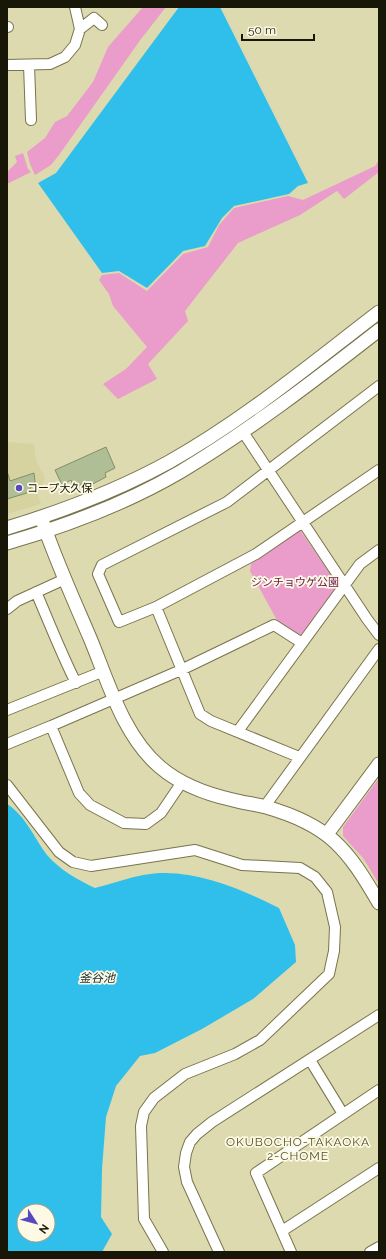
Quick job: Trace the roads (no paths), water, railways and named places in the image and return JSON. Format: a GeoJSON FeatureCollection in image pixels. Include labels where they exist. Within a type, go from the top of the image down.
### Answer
{"type":"FeatureCollection","features":[{"type":"Feature","properties":{"kind":"street"},"geometry":{"type":"LineString","coordinates":[[7,65],[50,64],[65,57],[75,45],[80,29],[76,7]]}},
{"type":"Feature","properties":{"kind":"street"},"geometry":{"type":"LineString","coordinates":[[80,29],[94,18],[102,25]]}},
{"type":"Feature","properties":{"kind":"street"},"geometry":{"type":"LineString","coordinates":[[29,65],[31,120]]}},
{"type":"Feature","properties":{"kind":"street"},"geometry":{"type":"LineString","coordinates":[[7,528],[41,518],[113,490],[169,462],[234,421],[379,312]]}},
{"type":"Feature","properties":{"kind":"street"},"geometry":{"type":"LineString","coordinates":[[7,544],[46,532],[122,501],[179,473],[243,432],[379,330]]}},
{"type":"Feature","properties":{"kind":"street"},"geometry":{"type":"LineString","coordinates":[[379,386],[227,502],[102,565],[98,574],[119,622],[156,607],[256,554],[304,523],[379,470]]}},
{"type":"Feature","properties":{"kind":"street"},"geometry":{"type":"LineString","coordinates":[[243,432],[379,635]]}},
{"type":"Feature","properties":{"kind":"street"},"geometry":{"type":"LineString","coordinates":[[41,518],[115,698],[126,721],[145,752],[160,767],[182,782],[204,793],[265,806],[298,818],[327,834],[347,852],[379,902]]}},
{"type":"Feature","properties":{"kind":"street"},"geometry":{"type":"LineString","coordinates":[[238,731],[360,564],[379,550]]}},
{"type":"Feature","properties":{"kind":"street"},"geometry":{"type":"LineString","coordinates":[[7,609],[17,601],[65,579]]}},
{"type":"Feature","properties":{"kind":"street"},"geometry":{"type":"LineString","coordinates":[[36,592],[58,646],[76,682]]}},
{"type":"Feature","properties":{"kind":"street"},"geometry":{"type":"LineString","coordinates":[[156,607],[200,714],[211,721],[299,757]]}},
{"type":"Feature","properties":{"kind":"street"},"geometry":{"type":"LineString","coordinates":[[7,744],[181,670],[274,625],[302,644]]}},
{"type":"Feature","properties":{"kind":"street"},"geometry":{"type":"LineString","coordinates":[[265,806],[299,757],[379,649]]}},
{"type":"Feature","properties":{"kind":"street"},"geometry":{"type":"LineString","coordinates":[[7,710],[104,671]]}},
{"type":"Feature","properties":{"kind":"street"},"geometry":{"type":"LineString","coordinates":[[51,726],[79,793],[90,805],[124,823],[146,824],[161,813],[182,782]]}},
{"type":"Feature","properties":{"kind":"street"},"geometry":{"type":"LineString","coordinates":[[327,834],[379,764]]}},
{"type":"Feature","properties":{"kind":"street"},"geometry":{"type":"LineString","coordinates":[[7,785],[59,852],[73,862],[91,866],[194,850],[242,866],[300,868],[315,877],[327,892],[335,927],[334,951],[329,974],[260,1040],[235,1054],[185,1074],[154,1098],[144,1112],[141,1126],[144,1219],[163,1252]]}},
{"type":"Feature","properties":{"kind":"street"},"geometry":{"type":"LineString","coordinates":[[219,1252],[187,1182],[184,1167],[186,1153],[190,1142],[197,1134],[212,1122],[379,1015]]}},
{"type":"Feature","properties":{"kind":"street"},"geometry":{"type":"LineString","coordinates":[[310,1060],[344,1114]]}},
{"type":"Feature","properties":{"kind":"street"},"geometry":{"type":"LineString","coordinates":[[291,1252],[256,1173],[379,1090]]}},
{"type":"Feature","properties":{"kind":"street"},"geometry":{"type":"LineString","coordinates":[[282,1231],[379,1168]]}},
{"type":"Feature","properties":{"kind":"street"},"geometry":{"type":"LineString","coordinates":[[370,1252],[379,1246]]}},
{"type":"Feature","properties":{"kind":"water"},"geometry":{"type":"Polygon","coordinates":[[[179,7],[220,7],[308,183],[298,186],[289,194],[234,206],[222,218],[205,246],[183,251],[147,288],[119,271],[102,273],[38,183],[56,173],[179,7]]]}},
{"type":"Feature","properties":{"kind":"water","name":"釜谷池"},"geometry":{"type":"Polygon","coordinates":[[[7,804],[25,821],[47,855],[82,882],[95,888],[143,875],[160,873],[196,876],[231,886],[279,908],[295,945],[296,962],[253,999],[202,1029],[155,1053],[140,1056],[116,1086],[106,1117],[102,1169],[101,1217],[112,1234],[102,1252],[7,1252],[7,804]]]}},
{"type":"Feature","properties":{"kind":"place","name":"コープ大久保"},"geometry":{"type":"Point","coordinates":[19,488]}},
{"type":"Feature","properties":{"kind":"district","name":"OKUBOCHO-TAKAOKA 2-CHOME"},"geometry":{"type":"Point","coordinates":[298,1149]}},
{"type":"Feature","properties":{"kind":"park label","name":"ジンチョウゲ公園"},"geometry":{"type":"Point","coordinates":[295,582]}}]}
